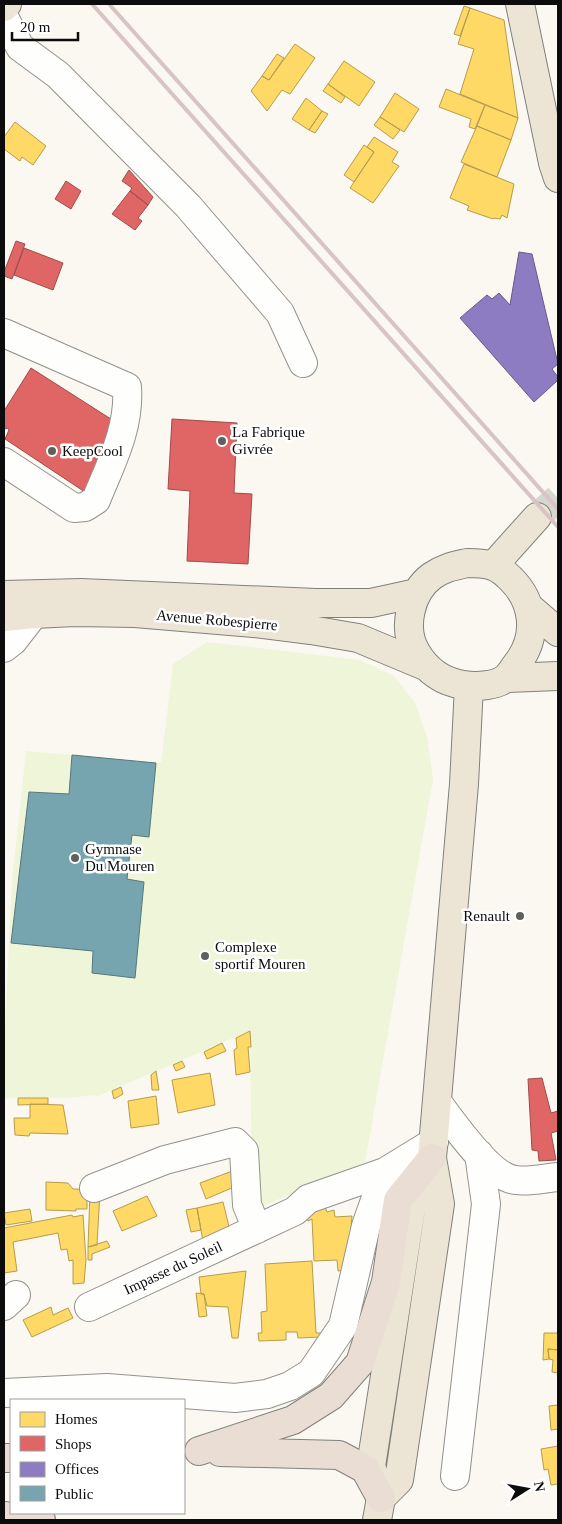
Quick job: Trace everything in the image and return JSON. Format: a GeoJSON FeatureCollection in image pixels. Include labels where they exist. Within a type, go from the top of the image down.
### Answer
{"type":"FeatureCollection","features":[{"type":"Feature","properties":{"kind":"highway"},"geometry":{"type":"LineString","coordinates":[[191,1452],[293,1420],[332,1396],[360,1363],[386,1282],[398,1200],[433,1150]]}},
{"type":"Feature","properties":{"kind":"highway"},"geometry":{"type":"LineString","coordinates":[[191,1452],[340,1455],[364,1469],[379,1509]]}},
{"type":"Feature","properties":{"kind":"highway"},"geometry":{"type":"LineString","coordinates":[[4,1516],[41,1520]]}},
{"type":"Feature","properties":{"kind":"main road"},"geometry":{"type":"LineString","coordinates":[[4,7],[7,4]]}},
{"type":"Feature","properties":{"kind":"main road"},"geometry":{"type":"LineString","coordinates":[[520,4],[557,167]]}},
{"type":"Feature","properties":{"kind":"main road"},"geometry":{"type":"LineString","coordinates":[[493,566],[537,517]]}},
{"type":"Feature","properties":{"kind":"main road"},"geometry":{"type":"LineString","coordinates":[[506,678],[526,651],[532,630],[530,608],[521,589],[506,574],[493,566],[467,563],[447,567],[430,578],[417,593],[410,611],[409,630],[414,650],[425,666],[453,684],[470,686],[496,683],[506,678],[558,676]]}},
{"type":"Feature","properties":{"kind":"main road","name":"Avenue Robespierre"},"geometry":{"type":"LineString","coordinates":[[4,595],[81,593],[316,603],[362,603],[417,593]]}},
{"type":"Feature","properties":{"kind":"main road"},"geometry":{"type":"LineString","coordinates":[[530,608],[558,632]]}},
{"type":"Feature","properties":{"kind":"main road","name":"Avenue Robespierre"},"geometry":{"type":"LineString","coordinates":[[4,618],[75,612],[135,613],[311,630],[358,638],[425,666]]}},
{"type":"Feature","properties":{"kind":"main road"},"geometry":{"type":"LineString","coordinates":[[379,1509],[371,1466],[412,1202],[433,1150],[464,784],[470,686]]}},
{"type":"Feature","properties":{"kind":"lane"},"geometry":{"type":"LineString","coordinates":[[4,17],[20,46],[58,75],[200,221],[280,313],[303,363]]}},
{"type":"Feature","properties":{"kind":"lane"},"geometry":{"type":"LineString","coordinates":[[4,462],[74,508],[85,507],[96,500],[125,428],[128,402],[127,387],[5,338]]}},
{"type":"Feature","properties":{"kind":"lane"},"geometry":{"type":"LineString","coordinates":[[4,648],[13,641],[34,614]]}},
{"type":"Feature","properties":{"kind":"lane"},"geometry":{"type":"LineString","coordinates":[[438,1103],[496,1172],[515,1180],[558,1177]]}},
{"type":"Feature","properties":{"kind":"lane"},"geometry":{"type":"LineString","coordinates":[[94,1188],[165,1160],[235,1142],[244,1151],[246,1205],[256,1229]]}},
{"type":"Feature","properties":{"kind":"lane","name":"Impasse du Soleil"},"geometry":{"type":"LineString","coordinates":[[89,1307],[295,1212],[308,1199],[385,1172],[433,1150]]}},
{"type":"Feature","properties":{"kind":"lane"},"geometry":{"type":"LineString","coordinates":[[455,1476],[486,1204],[479,1154]]}},
{"type":"Feature","properties":{"kind":"lane"},"geometry":{"type":"LineString","coordinates":[[4,1393],[107,1388],[235,1398],[267,1394],[290,1386],[311,1373],[343,1326],[366,1226],[385,1172]]}},
{"type":"Feature","properties":{"kind":"green space","name":"Complexe sportif Mouren"},"geometry":{"type":"Polygon","coordinates":[[[207,642],[360,660],[394,676],[415,703],[427,737],[433,779],[365,1162],[263,1206],[252,1201],[250,1031],[96,1097],[95,1095],[68,1098],[4,1098],[4,1053],[12,881],[26,751],[161,763],[173,664],[207,642]]]}},
{"type":"Feature","properties":{"kind":"building: Homes"},"geometry":{"type":"Polygon","coordinates":[[[464,6],[470,8],[460,36],[454,34],[464,6]]]}},
{"type":"Feature","properties":{"kind":"building: Homes"},"geometry":{"type":"Polygon","coordinates":[[[470,8],[504,20],[518,118],[460,94],[474,49],[458,44],[470,8]]]}},
{"type":"Feature","properties":{"kind":"building: Homes"},"geometry":{"type":"Polygon","coordinates":[[[295,44],[315,58],[290,94],[282,90],[267,111],[251,91],[262,76],[269,80],[295,44]]]}},
{"type":"Feature","properties":{"kind":"building: Homes"},"geometry":{"type":"Polygon","coordinates":[[[277,54],[284,58],[269,80],[262,76],[277,54]]]}},
{"type":"Feature","properties":{"kind":"building: Homes"},"geometry":{"type":"Polygon","coordinates":[[[344,61],[375,82],[359,106],[328,84],[344,61]]]}},
{"type":"Feature","properties":{"kind":"building: Homes"},"geometry":{"type":"Polygon","coordinates":[[[328,84],[345,97],[341,103],[323,91],[328,84]]]}},
{"type":"Feature","properties":{"kind":"building: Homes"},"geometry":{"type":"Polygon","coordinates":[[[446,89],[485,105],[475,129],[469,127],[471,119],[439,107],[446,89]]]}},
{"type":"Feature","properties":{"kind":"building: Homes"},"geometry":{"type":"Polygon","coordinates":[[[395,93],[419,109],[404,132],[380,117],[395,93]]]}},
{"type":"Feature","properties":{"kind":"building: Homes"},"geometry":{"type":"Polygon","coordinates":[[[306,98],[322,111],[309,130],[292,119],[306,98]]]}},
{"type":"Feature","properties":{"kind":"building: Homes"},"geometry":{"type":"Polygon","coordinates":[[[485,105],[518,118],[511,140],[477,126],[485,105]]]}},
{"type":"Feature","properties":{"kind":"building: Homes"},"geometry":{"type":"Polygon","coordinates":[[[322,111],[328,114],[315,133],[309,130],[322,111]]]}},
{"type":"Feature","properties":{"kind":"building: Homes"},"geometry":{"type":"Polygon","coordinates":[[[380,117],[400,130],[393,139],[374,125],[380,117]]]}},
{"type":"Feature","properties":{"kind":"building: Homes"},"geometry":{"type":"Polygon","coordinates":[[[15,122],[46,146],[33,165],[22,157],[20,161],[4,149],[4,137],[15,122]]]}},
{"type":"Feature","properties":{"kind":"building: Homes"},"geometry":{"type":"Polygon","coordinates":[[[477,126],[511,140],[497,177],[461,162],[477,126]]]}},
{"type":"Feature","properties":{"kind":"building: Homes"},"geometry":{"type":"Polygon","coordinates":[[[374,137],[398,152],[392,162],[399,166],[373,203],[350,188],[374,152],[367,147],[374,137]]]}},
{"type":"Feature","properties":{"kind":"building: Homes"},"geometry":{"type":"Polygon","coordinates":[[[364,145],[374,152],[354,182],[344,175],[364,145]]]}},
{"type":"Feature","properties":{"kind":"building: Homes"},"geometry":{"type":"Polygon","coordinates":[[[464,164],[514,184],[507,218],[502,215],[500,219],[493,219],[467,210],[469,206],[450,198],[464,164]]]}},
{"type":"Feature","properties":{"kind":"building: Homes"},"geometry":{"type":"Polygon","coordinates":[[[250,1031],[251,1047],[248,1047],[250,1072],[236,1075],[234,1050],[237,1048],[236,1038],[250,1031]]]}},
{"type":"Feature","properties":{"kind":"building: Homes"},"geometry":{"type":"Polygon","coordinates":[[[222,1043],[226,1051],[207,1059],[204,1052],[222,1043]]]}},
{"type":"Feature","properties":{"kind":"building: Homes"},"geometry":{"type":"Polygon","coordinates":[[[182,1061],[185,1067],[176,1071],[173,1065],[182,1061]]]}},
{"type":"Feature","properties":{"kind":"building: Homes"},"geometry":{"type":"Polygon","coordinates":[[[156,1071],[159,1090],[152,1090],[151,1075],[156,1071]]]}},
{"type":"Feature","properties":{"kind":"building: Homes"},"geometry":{"type":"Polygon","coordinates":[[[210,1073],[215,1105],[178,1113],[172,1080],[210,1073]]]}},
{"type":"Feature","properties":{"kind":"building: Homes"},"geometry":{"type":"Polygon","coordinates":[[[121,1087],[123,1094],[114,1099],[112,1091],[121,1087]]]}},
{"type":"Feature","properties":{"kind":"building: Homes"},"geometry":{"type":"Polygon","coordinates":[[[156,1096],[159,1124],[131,1128],[128,1101],[156,1096]]]}},
{"type":"Feature","properties":{"kind":"building: Homes"},"geometry":{"type":"Polygon","coordinates":[[[18,1098],[48,1098],[48,1104],[18,1105],[18,1098]]]}},
{"type":"Feature","properties":{"kind":"building: Homes"},"geometry":{"type":"Polygon","coordinates":[[[30,1104],[63,1105],[68,1134],[30,1133],[29,1136],[15,1135],[14,1118],[30,1118],[30,1104]]]}},
{"type":"Feature","properties":{"kind":"building: Homes"},"geometry":{"type":"Polygon","coordinates":[[[235,1170],[234,1187],[206,1199],[200,1183],[235,1170]]]}},
{"type":"Feature","properties":{"kind":"building: Homes"},"geometry":{"type":"Polygon","coordinates":[[[46,1182],[68,1183],[73,1189],[78,1189],[87,1195],[87,1209],[76,1209],[76,1211],[46,1210],[46,1182]]]}},
{"type":"Feature","properties":{"kind":"building: Homes"},"geometry":{"type":"Polygon","coordinates":[[[100,1191],[97,1245],[88,1247],[90,1193],[100,1191]]]}},
{"type":"Feature","properties":{"kind":"building: Homes"},"geometry":{"type":"Polygon","coordinates":[[[147,1196],[157,1216],[122,1231],[113,1211],[147,1196]]]}},
{"type":"Feature","properties":{"kind":"building: Homes"},"geometry":{"type":"Polygon","coordinates":[[[223,1202],[231,1235],[204,1247],[197,1208],[223,1202]]]}},
{"type":"Feature","properties":{"kind":"building: Homes"},"geometry":{"type":"Polygon","coordinates":[[[324,1204],[327,1212],[334,1210],[335,1217],[352,1216],[348,1270],[338,1271],[337,1260],[314,1261],[312,1219],[308,1221],[304,1212],[324,1204]]]}},
{"type":"Feature","properties":{"kind":"building: Homes"},"geometry":{"type":"Polygon","coordinates":[[[197,1208],[201,1230],[191,1232],[186,1210],[197,1208]]]}},
{"type":"Feature","properties":{"kind":"building: Homes"},"geometry":{"type":"Polygon","coordinates":[[[30,1209],[32,1221],[6,1225],[4,1213],[30,1209]]]}},
{"type":"Feature","properties":{"kind":"building: Homes"},"geometry":{"type":"Polygon","coordinates":[[[72,1215],[73,1217],[83,1215],[86,1260],[84,1283],[73,1284],[73,1260],[69,1261],[67,1249],[61,1250],[58,1233],[13,1242],[17,1271],[4,1273],[4,1228],[72,1215]]]}},
{"type":"Feature","properties":{"kind":"building: Homes"},"geometry":{"type":"Polygon","coordinates":[[[107,1241],[110,1247],[92,1254],[92,1260],[88,1260],[88,1247],[107,1241]]]}},
{"type":"Feature","properties":{"kind":"building: Homes"},"geometry":{"type":"Polygon","coordinates":[[[312,1261],[316,1333],[321,1333],[321,1337],[298,1338],[297,1332],[286,1332],[286,1340],[259,1341],[258,1333],[262,1333],[261,1312],[267,1311],[265,1264],[312,1261]]]}},
{"type":"Feature","properties":{"kind":"building: Homes"},"geometry":{"type":"Polygon","coordinates":[[[246,1271],[238,1338],[232,1338],[228,1307],[207,1306],[204,1294],[201,1294],[199,1277],[246,1271]]]}},
{"type":"Feature","properties":{"kind":"building: Homes"},"geometry":{"type":"Polygon","coordinates":[[[196,1293],[204,1294],[207,1316],[199,1317],[196,1293]]]}},
{"type":"Feature","properties":{"kind":"building: Homes"},"geometry":{"type":"Polygon","coordinates":[[[51,1307],[53,1315],[68,1308],[73,1318],[32,1337],[23,1320],[51,1307]]]}},
{"type":"Feature","properties":{"kind":"building: Homes"},"geometry":{"type":"Polygon","coordinates":[[[544,1333],[558,1333],[558,1350],[548,1349],[549,1359],[543,1360],[544,1333]]]}},
{"type":"Feature","properties":{"kind":"building: Homes"},"geometry":{"type":"Polygon","coordinates":[[[548,1349],[558,1350],[558,1373],[552,1372],[553,1360],[549,1359],[548,1349]]]}},
{"type":"Feature","properties":{"kind":"building: Homes"},"geometry":{"type":"Polygon","coordinates":[[[558,1405],[558,1429],[551,1430],[549,1406],[558,1405]]]}},
{"type":"Feature","properties":{"kind":"building: Homes"},"geometry":{"type":"Polygon","coordinates":[[[558,1446],[558,1484],[551,1485],[548,1469],[544,1470],[541,1449],[558,1446]]]}},
{"type":"Feature","properties":{"kind":"building: Shops"},"geometry":{"type":"Polygon","coordinates":[[[129,170],[153,197],[148,205],[130,191],[132,188],[122,181],[129,170]]]}},
{"type":"Feature","properties":{"kind":"building: Shops"},"geometry":{"type":"Polygon","coordinates":[[[66,181],[81,191],[71,209],[55,199],[66,181]]]}},
{"type":"Feature","properties":{"kind":"building: Shops"},"geometry":{"type":"Polygon","coordinates":[[[130,191],[148,205],[138,218],[142,221],[135,230],[112,214],[130,191]]]}},
{"type":"Feature","properties":{"kind":"building: Shops"},"geometry":{"type":"Polygon","coordinates":[[[16,241],[25,244],[12,279],[4,276],[4,272],[16,241]]]}},
{"type":"Feature","properties":{"kind":"building: Shops"},"geometry":{"type":"Polygon","coordinates":[[[24,248],[63,263],[53,290],[14,275],[24,248]]]}},
{"type":"Feature","properties":{"kind":"building: Shops"},"geometry":{"type":"Polygon","coordinates":[[[31,368],[114,421],[88,494],[5,439],[9,430],[8,428],[4,429],[4,411],[31,368]]]}},
{"type":"Feature","properties":{"kind":"building: Shops"},"geometry":{"type":"Polygon","coordinates":[[[172,419],[237,423],[234,493],[252,494],[248,564],[187,561],[190,491],[168,489],[172,419]]]}},
{"type":"Feature","properties":{"kind":"building: Shops"},"geometry":{"type":"Polygon","coordinates":[[[542,1078],[551,1113],[558,1111],[558,1131],[551,1133],[556,1160],[539,1161],[538,1151],[532,1150],[528,1079],[542,1078]]]}},
{"type":"Feature","properties":{"kind":"building: Offices"},"geometry":{"type":"Polygon","coordinates":[[[519,252],[532,254],[558,364],[552,369],[558,380],[534,402],[460,318],[487,295],[492,299],[499,293],[510,305],[519,252]]]}},
{"type":"Feature","properties":{"kind":"building: Public","name":"Gymnase Du Mouren"},"geometry":{"type":"Polygon","coordinates":[[[72,755],[156,763],[149,837],[132,835],[127,879],[144,882],[135,978],[92,973],[93,951],[11,943],[29,792],[69,794],[72,755]]]}},
{"type":"Feature","properties":{"kind":"tunnel"},"geometry":{"type":"LineString","coordinates":[[537,517],[558,498]]}},
{"type":"Feature","properties":{"kind":"railway"},"geometry":{"type":"LineString","coordinates":[[92,4],[558,527]]}},
{"type":"Feature","properties":{"kind":"railway"},"geometry":{"type":"LineString","coordinates":[[109,4],[558,509]]}},
{"type":"Feature","properties":{"kind":"place","name":"La Fabrique Givrée"},"geometry":{"type":"Point","coordinates":[222,441]}},
{"type":"Feature","properties":{"kind":"place","name":"KeepCool"},"geometry":{"type":"Point","coordinates":[52,451]}},
{"type":"Feature","properties":{"kind":"place","name":"Gymnase Du Mouren"},"geometry":{"type":"Point","coordinates":[75,858]}},
{"type":"Feature","properties":{"kind":"place","name":"Renault"},"geometry":{"type":"Point","coordinates":[520,916]}},
{"type":"Feature","properties":{"kind":"place","name":"Complexe sportif Mouren"},"geometry":{"type":"Point","coordinates":[205,956]}}]}
